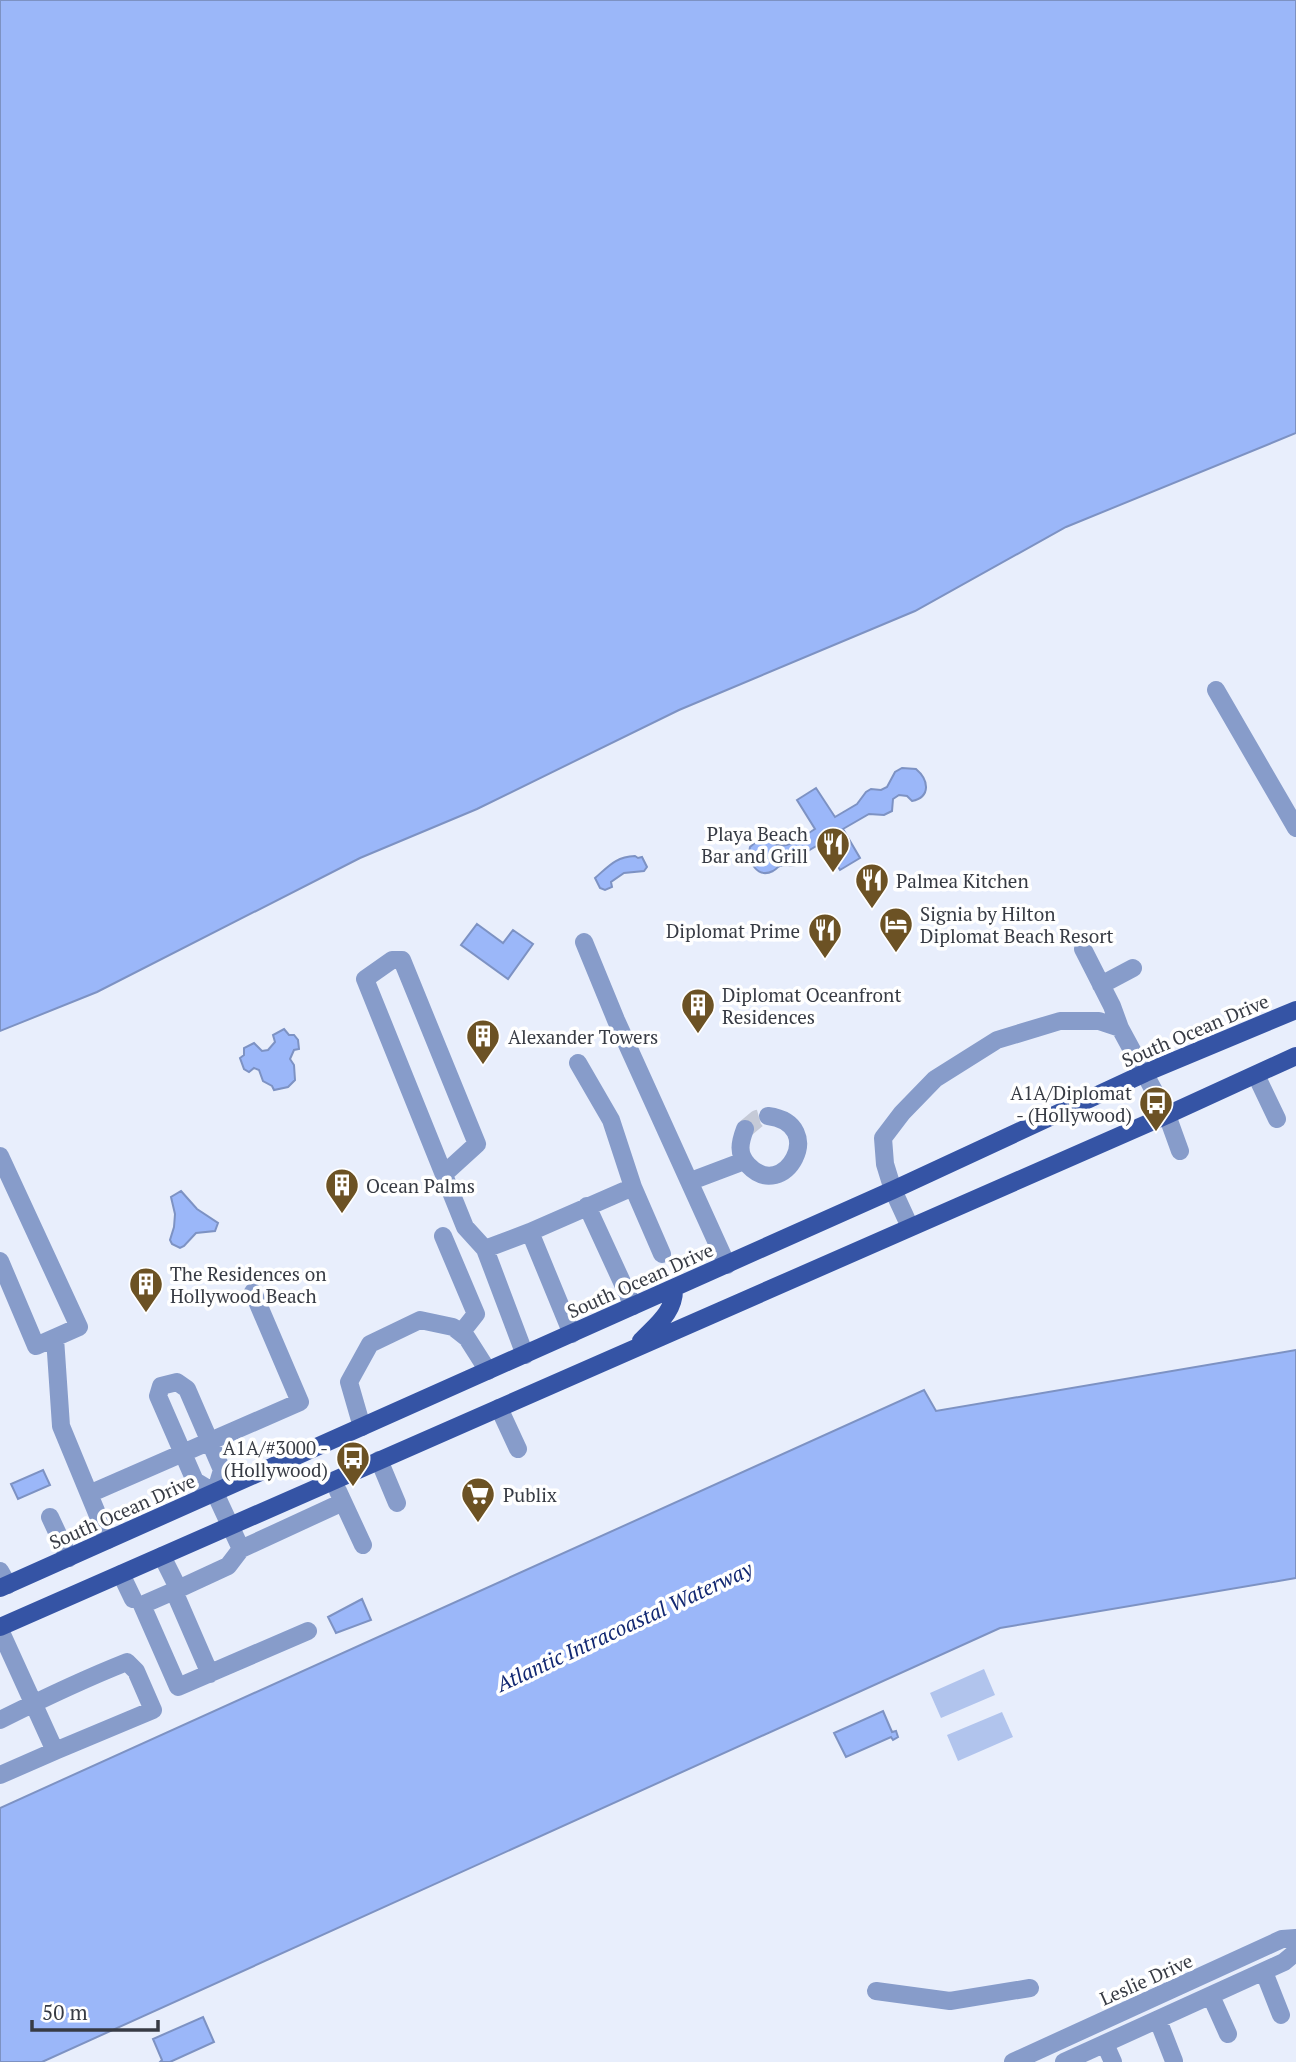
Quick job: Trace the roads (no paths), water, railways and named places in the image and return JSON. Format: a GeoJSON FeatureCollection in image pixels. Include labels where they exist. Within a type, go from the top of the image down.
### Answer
{"type":"FeatureCollection","features":[{"type":"Feature","properties":{"kind":"main road","name":"South Ocean Drive"},"geometry":{"type":"LineString","coordinates":[[3,1581],[69,1558],[727,1265],[1145,1073],[1296,1010]]}},
{"type":"Feature","properties":{"kind":"main road"},"geometry":{"type":"LineString","coordinates":[[0,1629],[1296,1056]]}},
{"type":"Feature","properties":{"kind":"main road"},"geometry":{"type":"LineString","coordinates":[[634,1349],[668,1313],[674,1298],[674,1288]]}},
{"type":"Feature","properties":{"kind":"street"},"geometry":{"type":"LineString","coordinates":[[1216,690],[1296,828]]}},
{"type":"Feature","properties":{"kind":"street"},"geometry":{"type":"LineString","coordinates":[[584,942],[616,1020],[727,1265]]}},
{"type":"Feature","properties":{"kind":"street"},"geometry":{"type":"LineString","coordinates":[[1083,949],[1120,1028],[1167,1115],[1180,1151]]}},
{"type":"Feature","properties":{"kind":"street"},"geometry":{"type":"LineString","coordinates":[[444,1174],[477,1144],[401,960],[392,960],[365,979],[465,1227],[485,1249],[524,1355]]}},
{"type":"Feature","properties":{"kind":"street"},"geometry":{"type":"LineString","coordinates":[[1101,985],[1133,968]]}},
{"type":"Feature","properties":{"kind":"street"},"geometry":{"type":"LineString","coordinates":[[910,1227],[893,1190],[885,1164],[883,1138],[934,1079],[997,1040],[1060,1021],[1099,1021],[1120,1028]]}},
{"type":"Feature","properties":{"kind":"street"},"geometry":{"type":"LineString","coordinates":[[578,1063],[611,1120],[633,1187],[662,1254]]}},
{"type":"Feature","properties":{"kind":"street"},"geometry":{"type":"LineString","coordinates":[[1256,1075],[1277,1119]]}},
{"type":"Feature","properties":{"kind":"street"},"geometry":{"type":"LineString","coordinates":[[745,1129],[740,1142],[744,1161],[758,1173],[777,1174],[785,1170],[797,1156],[799,1146],[793,1129],[786,1122],[768,1116]]}},
{"type":"Feature","properties":{"kind":"street"},"geometry":{"type":"LineString","coordinates":[[0,1156],[79,1327],[36,1346],[0,1261]]}},
{"type":"Feature","properties":{"kind":"street"},"geometry":{"type":"LineString","coordinates":[[691,1181],[744,1161]]}},
{"type":"Feature","properties":{"kind":"street"},"geometry":{"type":"LineString","coordinates":[[485,1249],[633,1187]]}},
{"type":"Feature","properties":{"kind":"street"},"geometry":{"type":"LineString","coordinates":[[587,1206],[633,1306]]}},
{"type":"Feature","properties":{"kind":"street"},"geometry":{"type":"LineString","coordinates":[[530,1232],[572,1334]]}},
{"type":"Feature","properties":{"kind":"street"},"geometry":{"type":"LineString","coordinates":[[443,1236],[476,1314],[461,1333]]}},
{"type":"Feature","properties":{"kind":"street"},"geometry":{"type":"LineString","coordinates":[[89,1494],[300,1402],[253,1292]]}},
{"type":"Feature","properties":{"kind":"street"},"geometry":{"type":"LineString","coordinates":[[362,1427],[349,1382],[370,1344],[420,1320],[453,1327],[461,1333],[488,1371]]}},
{"type":"Feature","properties":{"kind":"street"},"geometry":{"type":"LineString","coordinates":[[55,1338],[61,1426],[108,1540]]}},
{"type":"Feature","properties":{"kind":"street"},"geometry":{"type":"LineString","coordinates":[[215,1493],[222,1470],[187,1389],[177,1382],[161,1386],[158,1396],[195,1482],[215,1493],[241,1549]]}},
{"type":"Feature","properties":{"kind":"street"},"geometry":{"type":"LineString","coordinates":[[499,1408],[518,1449]]}},
{"type":"Feature","properties":{"kind":"street"},"geometry":{"type":"LineString","coordinates":[[379,1460],[397,1503]]}},
{"type":"Feature","properties":{"kind":"street"},"geometry":{"type":"LineString","coordinates":[[333,1480],[363,1545]]}},
{"type":"Feature","properties":{"kind":"street"},"geometry":{"type":"LineString","coordinates":[[308,1631],[178,1687],[142,1605],[174,1586],[228,1566],[241,1549],[343,1502]]}},
{"type":"Feature","properties":{"kind":"street"},"geometry":{"type":"LineString","coordinates":[[50,1517],[69,1558]]}},
{"type":"Feature","properties":{"kind":"street"},"geometry":{"type":"LineString","coordinates":[[162,1556],[210,1674]]}},
{"type":"Feature","properties":{"kind":"street"},"geometry":{"type":"LineString","coordinates":[[121,1574],[133,1599]]}},
{"type":"Feature","properties":{"kind":"street"},"geometry":{"type":"LineString","coordinates":[[0,1629],[55,1751]]}},
{"type":"Feature","properties":{"kind":"street"},"geometry":{"type":"LineString","coordinates":[[0,1720],[127,1662],[136,1671],[153,1710],[0,1775]]}},
{"type":"Feature","properties":{"kind":"street","name":"Leslie Drive"},"geometry":{"type":"LineString","coordinates":[[1013,2062],[1282,1939],[1296,1938]]}},
{"type":"Feature","properties":{"kind":"street"},"geometry":{"type":"LineString","coordinates":[[1064,2062],[1264,1972],[1284,1962],[1296,1952]]}},
{"type":"Feature","properties":{"kind":"street"},"geometry":{"type":"LineString","coordinates":[[1264,1972],[1281,2015]]}},
{"type":"Feature","properties":{"kind":"street"},"geometry":{"type":"LineString","coordinates":[[876,1991],[950,2001],[1030,1988]]}},
{"type":"Feature","properties":{"kind":"street"},"geometry":{"type":"LineString","coordinates":[[1211,1996],[1228,2034]]}},
{"type":"Feature","properties":{"kind":"street"},"geometry":{"type":"LineString","coordinates":[[1158,2020],[1174,2061]]}},
{"type":"Feature","properties":{"kind":"street"},"geometry":{"type":"LineString","coordinates":[[1105,2044],[1113,2062]]}},
{"type":"Feature","properties":{"kind":"water"},"geometry":{"type":"Polygon","coordinates":[[[0,0],[1296,0],[1296,433],[1066,527],[915,611],[679,710],[477,809],[360,858],[97,992],[0,1031],[0,0]]]}},
{"type":"Feature","properties":{"kind":"water"},"geometry":{"type":"Polygon","coordinates":[[[902,768],[916,769],[920,773],[924,778],[925,792],[912,801],[907,796],[899,795],[893,799],[892,811],[884,815],[869,814],[843,829],[860,858],[840,870],[823,842],[803,854],[796,865],[780,866],[767,873],[754,867],[750,858],[750,847],[763,836],[782,846],[797,841],[815,829],[797,800],[816,788],[835,817],[857,804],[871,789],[881,790],[887,787],[895,772],[902,768]]]}},
{"type":"Feature","properties":{"kind":"water"},"geometry":{"type":"Polygon","coordinates":[[[642,857],[647,867],[644,871],[624,873],[611,882],[612,887],[605,890],[600,888],[595,878],[617,860],[642,857]]]}},
{"type":"Feature","properties":{"kind":"water"},"geometry":{"type":"Polygon","coordinates":[[[477,924],[503,943],[513,930],[533,944],[508,979],[461,945],[477,924]]]}},
{"type":"Feature","properties":{"kind":"water"},"geometry":{"type":"Polygon","coordinates":[[[284,1029],[298,1040],[299,1049],[294,1050],[290,1059],[294,1065],[295,1080],[288,1087],[274,1090],[263,1081],[259,1070],[254,1068],[249,1072],[244,1069],[240,1058],[244,1055],[244,1048],[254,1043],[262,1051],[268,1050],[275,1042],[273,1035],[284,1029]]]}},
{"type":"Feature","properties":{"kind":"water"},"geometry":{"type":"Polygon","coordinates":[[[181,1191],[197,1209],[218,1223],[215,1231],[196,1233],[180,1248],[170,1240],[175,1214],[171,1197],[181,1191]]]}},
{"type":"Feature","properties":{"kind":"water","name":"Atlantic Intracoastal Waterway"},"geometry":{"type":"Polygon","coordinates":[[[1296,1350],[1296,1578],[1000,1628],[42,2062],[0,2062],[0,1808],[924,1390],[936,1411],[1296,1350]]]}},
{"type":"Feature","properties":{"kind":"water"},"geometry":{"type":"Polygon","coordinates":[[[43,1470],[50,1485],[18,1499],[11,1484],[43,1470]]]}},
{"type":"Feature","properties":{"kind":"water"},"geometry":{"type":"Polygon","coordinates":[[[362,1599],[371,1620],[336,1633],[328,1617],[362,1599]]]}},
{"type":"Feature","properties":{"kind":"water"},"geometry":{"type":"Polygon","coordinates":[[[883,1711],[892,1732],[896,1731],[898,1737],[893,1740],[891,1737],[846,1757],[834,1733],[883,1711]]]}},
{"type":"Feature","properties":{"kind":"water"},"geometry":{"type":"Polygon","coordinates":[[[203,2017],[214,2042],[170,2062],[160,2062],[162,2060],[153,2039],[203,2017]]]}},
{"type":"Feature","properties":{"kind":"tunnel"},"geometry":{"type":"LineString","coordinates":[[745,1129],[757,1119],[768,1116]]}},
{"type":"Feature","properties":{"kind":"place","name":"Playa Beach Bar and Grill"},"geometry":{"type":"Point","coordinates":[833,874]}},
{"type":"Feature","properties":{"kind":"place","name":"Palmea Kitchen"},"geometry":{"type":"Point","coordinates":[872,910]}},
{"type":"Feature","properties":{"kind":"place","name":"Signia by Hilton Diplomat Beach Resort"},"geometry":{"type":"Point","coordinates":[896,954]}},
{"type":"Feature","properties":{"kind":"place","name":"Diplomat Prime"},"geometry":{"type":"Point","coordinates":[825,960]}},
{"type":"Feature","properties":{"kind":"place","name":"Diplomat Oceanfront Residences"},"geometry":{"type":"Point","coordinates":[698,1035]}},
{"type":"Feature","properties":{"kind":"place","name":"Alexander Towers"},"geometry":{"type":"Point","coordinates":[483,1066]}},
{"type":"Feature","properties":{"kind":"place","name":"A1A/Diplomat - (Hollywood)"},"geometry":{"type":"Point","coordinates":[1156,1133]}},
{"type":"Feature","properties":{"kind":"place","name":"Ocean Palms"},"geometry":{"type":"Point","coordinates":[342,1215]}},
{"type":"Feature","properties":{"kind":"place","name":"The Residences on Hollywood Beach"},"geometry":{"type":"Point","coordinates":[146,1314]}},
{"type":"Feature","properties":{"kind":"place","name":"A1A/#3000 - (Hollywood)"},"geometry":{"type":"Point","coordinates":[353,1488]}},
{"type":"Feature","properties":{"kind":"place","name":"Publix"},"geometry":{"type":"Point","coordinates":[478,1524]}}]}
